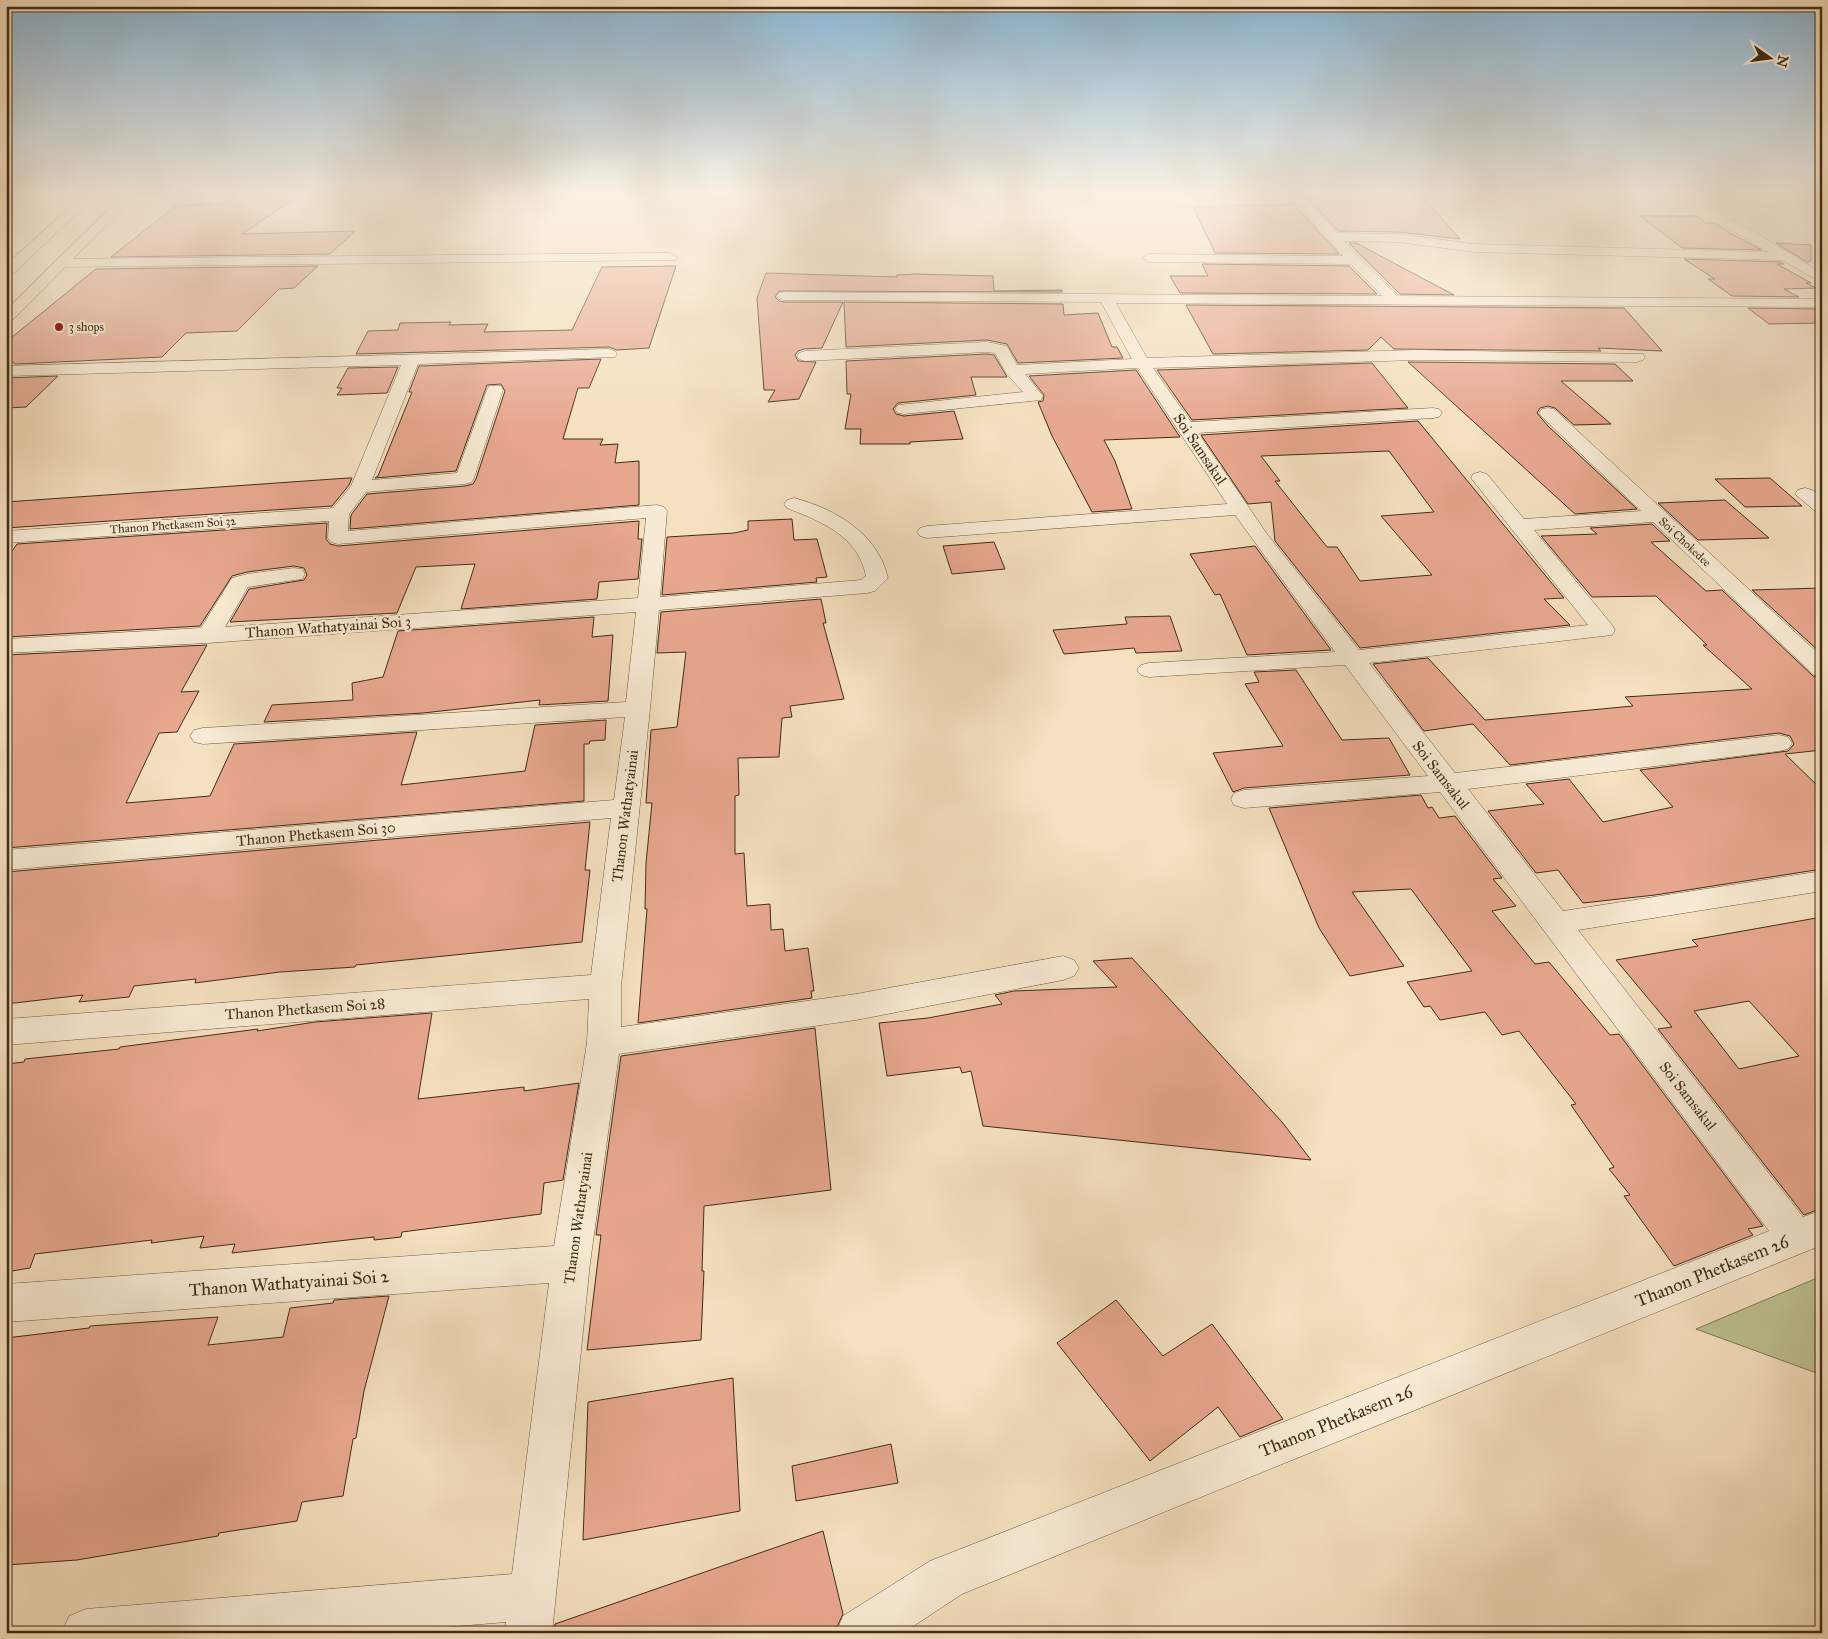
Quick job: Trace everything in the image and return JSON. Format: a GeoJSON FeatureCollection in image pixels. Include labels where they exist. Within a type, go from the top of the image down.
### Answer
{"type":"FeatureCollection","features":[{"type":"Feature","properties":{"kind":"main road"},"geometry":{"type":"LineString","coordinates":[[6,274],[50,269]]}},
{"type":"Feature","properties":{"kind":"main road"},"geometry":{"type":"LineString","coordinates":[[6,319],[57,269]]}},
{"type":"Feature","properties":{"kind":"street"},"geometry":{"type":"LineString","coordinates":[[1364,269],[1395,300]]}},
{"type":"Feature","properties":{"kind":"street"},"geometry":{"type":"LineString","coordinates":[[1805,269],[1822,279]]}},
{"type":"Feature","properties":{"kind":"street"},"geometry":{"type":"LineString","coordinates":[[784,296],[1822,303]]}},
{"type":"Feature","properties":{"kind":"street","name":"Soi Samsakul"},"geometry":{"type":"LineString","coordinates":[[1106,298],[1142,363],[1240,509],[1350,658],[1555,923],[1809,1232]]}},
{"type":"Feature","properties":{"kind":"street"},"geometry":{"type":"LineString","coordinates":[[805,356],[987,347],[1001,350],[1012,370],[1035,396],[904,409]]}},
{"type":"Feature","properties":{"kind":"street"},"geometry":{"type":"LineString","coordinates":[[6,371],[609,354]]}},
{"type":"Feature","properties":{"kind":"street"},"geometry":{"type":"LineString","coordinates":[[1012,370],[1142,363],[1416,355],[1638,357]]}},
{"type":"Feature","properties":{"kind":"street"},"geometry":{"type":"LineString","coordinates":[[339,514],[360,487],[411,361]]}},
{"type":"Feature","properties":{"kind":"street"},"geometry":{"type":"LineString","coordinates":[[360,487],[465,478],[495,390]]}},
{"type":"Feature","properties":{"kind":"street"},"geometry":{"type":"LineString","coordinates":[[1186,428],[1432,413]]}},
{"type":"Feature","properties":{"kind":"street","name":"Soi Chokedee"},"geometry":{"type":"LineString","coordinates":[[1548,413],[1822,670]]}},
{"type":"Feature","properties":{"kind":"street"},"geometry":{"type":"LineString","coordinates":[[1149,670],[1350,658],[1604,630],[1480,478]]}},
{"type":"Feature","properties":{"kind":"street"},"geometry":{"type":"LineString","coordinates":[[1804,494],[1822,507]]}},
{"type":"Feature","properties":{"kind":"street","name":"Thanon Wathatyainai Soi 3"},"geometry":{"type":"LineString","coordinates":[[6,646],[208,636],[648,605],[867,586],[872,584],[877,578],[876,568],[861,541],[826,516],[794,504]]}},
{"type":"Feature","properties":{"kind":"street"},"geometry":{"type":"LineString","coordinates":[[927,532],[1240,509]]}},
{"type":"Feature","properties":{"kind":"street","name":"Thanon Wathatyainai"},"geometry":{"type":"LineString","coordinates":[[339,514],[338,538],[657,511],[638,710],[605,986],[604,1043],[571,1264],[530,1615]]}},
{"type":"Feature","properties":{"kind":"street","name":"Thanon Phetkasem Soi 32"},"geometry":{"type":"LineString","coordinates":[[6,537],[339,514]]}},
{"type":"Feature","properties":{"kind":"street"},"geometry":{"type":"LineString","coordinates":[[1519,524],[1658,516]]}},
{"type":"Feature","properties":{"kind":"street"},"geometry":{"type":"LineString","coordinates":[[208,636],[240,583],[247,580],[294,574]]}},
{"type":"Feature","properties":{"kind":"street"},"geometry":{"type":"LineString","coordinates":[[203,736],[638,710]]}},
{"type":"Feature","properties":{"kind":"street"},"geometry":{"type":"LineString","coordinates":[[1244,799],[1447,783],[1780,743]]}},
{"type":"Feature","properties":{"kind":"street","name":"Thanon Phetkasem Soi 30"},"geometry":{"type":"LineString","coordinates":[[6,860],[626,808]]}},
{"type":"Feature","properties":{"kind":"street"},"geometry":{"type":"LineString","coordinates":[[1555,923],[1822,881]]}},
{"type":"Feature","properties":{"kind":"street"},"geometry":{"type":"LineString","coordinates":[[604,1043],[856,1007],[1063,968]]}},
{"type":"Feature","properties":{"kind":"street","name":"Thanon Phetkasem Soi 28"},"geometry":{"type":"LineString","coordinates":[[6,1032],[605,986]]}},
{"type":"Feature","properties":{"kind":"street","name":"Thanon Phetkasem 26"},"geometry":{"type":"LineString","coordinates":[[860,1633],[946,1576],[1809,1232]]}},
{"type":"Feature","properties":{"kind":"street","name":"Thanon Wathatyainai Soi 2"},"geometry":{"type":"LineString","coordinates":[[6,1303],[571,1264]]}},
{"type":"Feature","properties":{"kind":"street"},"geometry":{"type":"LineString","coordinates":[[86,1633],[530,1615]]}},
{"type":"Feature","properties":{"kind":"green space"},"geometry":{"type":"Polygon","coordinates":[[[1822,1276],[1822,1375],[1696,1329],[1822,1276]]]}},
{"type":"Feature","properties":{"kind":"building"},"geometry":{"type":"Polygon","coordinates":[[[95,269],[314,269],[294,288],[279,289],[237,331],[186,333],[162,357],[15,364],[6,356],[6,342],[95,269]]]}},
{"type":"Feature","properties":{"kind":"building"},"geometry":{"type":"Polygon","coordinates":[[[601,269],[675,269],[649,348],[617,350],[609,347],[356,354],[368,331],[398,330],[400,323],[451,322],[449,325],[488,324],[484,332],[572,330],[601,269]]]}},
{"type":"Feature","properties":{"kind":"building"},"geometry":{"type":"Polygon","coordinates":[[[1205,269],[1352,269],[1377,294],[1180,293],[1170,276],[1208,276],[1205,269]]]}},
{"type":"Feature","properties":{"kind":"building"},"geometry":{"type":"Polygon","coordinates":[[[1375,269],[1406,269],[1454,295],[1400,294],[1375,269]]]}},
{"type":"Feature","properties":{"kind":"building"},"geometry":{"type":"Polygon","coordinates":[[[1700,269],[1787,269],[1811,283],[1806,283],[1816,288],[1784,289],[1799,297],[1732,296],[1708,279],[1715,279],[1700,269]]]}},
{"type":"Feature","properties":{"kind":"building"},"geometry":{"type":"Polygon","coordinates":[[[766,273],[897,277],[897,275],[915,274],[993,276],[994,291],[1062,290],[1062,292],[779,291],[775,297],[779,301],[784,302],[843,302],[822,348],[804,349],[798,351],[795,355],[798,361],[816,362],[799,399],[768,402],[775,390],[764,390],[757,298],[766,273]]]}},
{"type":"Feature","properties":{"kind":"building"},"geometry":{"type":"Polygon","coordinates":[[[844,302],[1063,304],[1064,315],[1098,313],[1112,347],[1117,347],[1123,358],[1018,363],[1007,344],[987,340],[846,347],[844,302]]]}},
{"type":"Feature","properties":{"kind":"building"},"geometry":{"type":"Polygon","coordinates":[[[1186,305],[1624,308],[1662,351],[1598,348],[1601,351],[1394,349],[1381,337],[1368,350],[1213,354],[1186,305]]]}},
{"type":"Feature","properties":{"kind":"building"},"geometry":{"type":"Polygon","coordinates":[[[1748,308],[1820,309],[1822,310],[1822,323],[1769,324],[1748,308]]]}},
{"type":"Feature","properties":{"kind":"building"},"geometry":{"type":"Polygon","coordinates":[[[994,355],[1007,377],[971,377],[976,395],[898,403],[893,409],[896,414],[904,416],[954,411],[963,439],[910,442],[910,444],[860,444],[861,429],[845,429],[851,394],[847,394],[846,361],[994,355]]]}},
{"type":"Feature","properties":{"kind":"building"},"geometry":{"type":"Polygon","coordinates":[[[601,359],[589,388],[578,388],[563,439],[603,439],[600,445],[618,444],[615,463],[639,461],[639,505],[350,529],[351,515],[367,494],[465,486],[473,484],[476,479],[505,391],[501,384],[487,385],[456,471],[375,478],[378,476],[412,392],[409,392],[419,366],[601,359]]]}},
{"type":"Feature","properties":{"kind":"building"},"geometry":{"type":"Polygon","coordinates":[[[1408,362],[1615,364],[1633,381],[1561,381],[1611,424],[1574,425],[1555,408],[1548,406],[1540,408],[1537,413],[1548,426],[1637,509],[1575,514],[1408,362]]]}},
{"type":"Feature","properties":{"kind":"building"},"geometry":{"type":"Polygon","coordinates":[[[1372,363],[1408,408],[1192,420],[1157,370],[1372,363]]]}},
{"type":"Feature","properties":{"kind":"building"},"geometry":{"type":"Polygon","coordinates":[[[398,367],[387,393],[337,395],[342,388],[337,388],[348,368],[398,367]]]}},
{"type":"Feature","properties":{"kind":"building"},"geometry":{"type":"Polygon","coordinates":[[[1136,370],[1180,437],[1104,440],[1115,461],[1132,509],[1092,512],[1052,436],[1038,402],[1043,401],[1044,395],[1029,376],[1136,370]]]}},
{"type":"Feature","properties":{"kind":"building"},"geometry":{"type":"Polygon","coordinates":[[[58,376],[26,407],[6,408],[6,378],[58,376]]]}},
{"type":"Feature","properties":{"kind":"building"},"geometry":{"type":"Polygon","coordinates":[[[1418,421],[1564,598],[1544,599],[1570,625],[1360,648],[1275,541],[1271,502],[1248,504],[1201,435],[1418,421]],[[1389,451],[1261,456],[1280,481],[1275,481],[1327,547],[1337,547],[1360,581],[1432,575],[1381,516],[1434,512],[1389,451]]]}},
{"type":"Feature","properties":{"kind":"building"},"geometry":{"type":"Polygon","coordinates":[[[352,478],[349,485],[332,506],[6,528],[6,502],[352,478]]]}},
{"type":"Feature","properties":{"kind":"building"},"geometry":{"type":"Polygon","coordinates":[[[1770,478],[1802,506],[1745,507],[1715,479],[1770,478]]]}},
{"type":"Feature","properties":{"kind":"building"},"geometry":{"type":"Polygon","coordinates":[[[1725,500],[1769,538],[1698,540],[1658,503],[1725,500]]]}},
{"type":"Feature","properties":{"kind":"building"},"geometry":{"type":"Polygon","coordinates":[[[792,519],[794,540],[817,539],[827,577],[816,578],[817,582],[662,595],[667,537],[734,533],[748,530],[748,521],[792,519]]]}},
{"type":"Feature","properties":{"kind":"building"},"geometry":{"type":"Polygon","coordinates":[[[639,521],[638,539],[642,539],[638,579],[599,582],[597,599],[461,609],[475,564],[416,567],[397,613],[230,622],[249,589],[304,580],[307,575],[304,568],[294,566],[247,572],[232,576],[200,626],[6,637],[6,560],[17,544],[327,523],[326,539],[330,544],[338,546],[639,521]]]}},
{"type":"Feature","properties":{"kind":"building"},"geometry":{"type":"Polygon","coordinates":[[[1652,524],[1670,541],[1651,542],[1706,591],[1722,590],[1813,676],[1822,679],[1822,750],[1785,754],[1822,790],[1822,869],[1655,895],[1583,903],[1558,870],[1536,873],[1488,811],[1544,804],[1526,784],[1569,779],[1603,822],[1673,807],[1640,770],[1788,751],[1794,744],[1790,736],[1779,733],[1510,765],[1473,724],[1424,731],[1373,664],[1428,658],[1485,720],[1633,706],[1625,697],[1752,689],[1703,645],[1707,645],[1656,596],[1592,597],[1541,536],[1597,534],[1590,528],[1652,524]]]}},
{"type":"Feature","properties":{"kind":"building"},"geometry":{"type":"Polygon","coordinates":[[[994,542],[1005,569],[952,574],[943,546],[994,542]]]}},
{"type":"Feature","properties":{"kind":"building"},"geometry":{"type":"Polygon","coordinates":[[[1255,546],[1331,650],[1247,655],[1220,594],[1215,595],[1190,554],[1255,546]]]}},
{"type":"Feature","properties":{"kind":"building"},"geometry":{"type":"Polygon","coordinates":[[[1822,588],[1822,654],[1752,590],[1822,588]]]}},
{"type":"Feature","properties":{"kind":"building"},"geometry":{"type":"Polygon","coordinates":[[[821,599],[826,623],[823,623],[844,699],[790,706],[792,717],[782,718],[779,757],[738,758],[739,795],[735,796],[735,854],[744,853],[747,906],[770,904],[771,930],[783,929],[785,951],[808,948],[814,991],[811,991],[812,998],[638,1023],[647,909],[645,909],[646,863],[652,803],[646,803],[651,730],[677,727],[686,652],[657,653],[661,612],[821,599]]]}},
{"type":"Feature","properties":{"kind":"building"},"geometry":{"type":"Polygon","coordinates":[[[1170,616],[1182,651],[1136,653],[1134,648],[1064,654],[1053,630],[1127,624],[1125,617],[1170,616]]]}},
{"type":"Feature","properties":{"kind":"building"},"geometry":{"type":"Polygon","coordinates":[[[594,617],[592,637],[613,635],[608,701],[539,705],[540,700],[423,713],[264,722],[272,705],[353,700],[352,683],[383,677],[398,631],[594,617]]]}},
{"type":"Feature","properties":{"kind":"building"},"geometry":{"type":"Polygon","coordinates":[[[207,645],[181,692],[199,691],[177,732],[159,733],[126,803],[210,796],[234,744],[417,732],[401,785],[525,771],[535,725],[606,720],[605,740],[590,741],[589,744],[584,744],[584,801],[6,848],[6,655],[207,645]]]}},
{"type":"Feature","properties":{"kind":"building"},"geometry":{"type":"Polygon","coordinates":[[[1296,670],[1342,740],[1389,738],[1410,775],[1244,788],[1233,792],[1213,753],[1283,746],[1245,684],[1259,682],[1254,672],[1296,670]]]}},
{"type":"Feature","properties":{"kind":"building"},"geometry":{"type":"Polygon","coordinates":[[[1421,795],[1428,808],[1432,807],[1439,818],[1455,816],[1502,878],[1493,879],[1516,906],[1492,911],[1535,964],[1549,962],[1610,1035],[1619,1034],[1763,1226],[1748,1229],[1753,1235],[1674,1266],[1624,1196],[1630,1195],[1609,1169],[1614,1167],[1571,1105],[1576,1104],[1519,1031],[1502,1035],[1485,1012],[1440,1020],[1430,1006],[1424,1007],[1407,982],[1472,971],[1411,889],[1352,892],[1404,966],[1350,976],[1319,928],[1269,808],[1421,795]]]}},
{"type":"Feature","properties":{"kind":"building"},"geometry":{"type":"Polygon","coordinates":[[[590,822],[585,870],[590,870],[582,942],[356,965],[355,967],[280,972],[195,983],[196,979],[134,986],[129,997],[79,1002],[83,995],[6,1004],[6,872],[590,822]]]}},
{"type":"Feature","properties":{"kind":"building"},"geometry":{"type":"Polygon","coordinates":[[[1822,917],[1822,1208],[1804,1215],[1658,1029],[1672,1027],[1616,960],[1698,946],[1692,940],[1822,917]],[[1749,1001],[1694,1011],[1739,1069],[1799,1056],[1749,1001]]]}},
{"type":"Feature","properties":{"kind":"building"},"geometry":{"type":"Polygon","coordinates":[[[1132,958],[1282,1122],[1311,1160],[983,1126],[971,1071],[962,1073],[960,1067],[887,1076],[879,1023],[928,1018],[1002,1004],[995,995],[1014,991],[1117,987],[1093,961],[1132,958]]]}},
{"type":"Feature","properties":{"kind":"building"},"geometry":{"type":"Polygon","coordinates":[[[432,1013],[418,1099],[524,1087],[524,1091],[579,1083],[563,1180],[544,1183],[541,1214],[402,1232],[401,1237],[374,1240],[374,1237],[232,1253],[235,1244],[200,1248],[204,1236],[151,1243],[152,1240],[35,1254],[30,1268],[6,1272],[6,1064],[24,1062],[25,1059],[119,1049],[120,1047],[258,1029],[257,1031],[315,1022],[432,1013]]]}},
{"type":"Feature","properties":{"kind":"building"},"geometry":{"type":"Polygon","coordinates":[[[815,1028],[831,1190],[704,1206],[701,1340],[587,1350],[601,1235],[596,1235],[621,1056],[815,1028]]]}},
{"type":"Feature","properties":{"kind":"building"},"geometry":{"type":"Polygon","coordinates":[[[389,1296],[364,1391],[343,1496],[302,1502],[297,1521],[219,1533],[218,1536],[77,1560],[6,1565],[6,1338],[89,1328],[90,1326],[218,1317],[208,1345],[283,1337],[290,1308],[333,1303],[334,1300],[389,1296]]]}},
{"type":"Feature","properties":{"kind":"building"},"geometry":{"type":"Polygon","coordinates":[[[1116,1300],[1163,1356],[1212,1324],[1283,1419],[1240,1437],[1218,1407],[1150,1461],[1057,1343],[1116,1300]]]}},
{"type":"Feature","properties":{"kind":"building"},"geometry":{"type":"Polygon","coordinates":[[[733,1378],[740,1511],[583,1540],[588,1402],[733,1378]]]}},
{"type":"Feature","properties":{"kind":"building"},"geometry":{"type":"Polygon","coordinates":[[[891,1444],[898,1483],[796,1501],[792,1466],[891,1444]]]}},
{"type":"Feature","properties":{"kind":"building"},"geometry":{"type":"Polygon","coordinates":[[[823,1531],[843,1614],[837,1627],[820,1633],[554,1633],[555,1624],[823,1531]]]}},
{"type":"Feature","properties":{"kind":"place","name":"3 shops"},"geometry":{"type":"Point","coordinates":[59,327]}}]}
